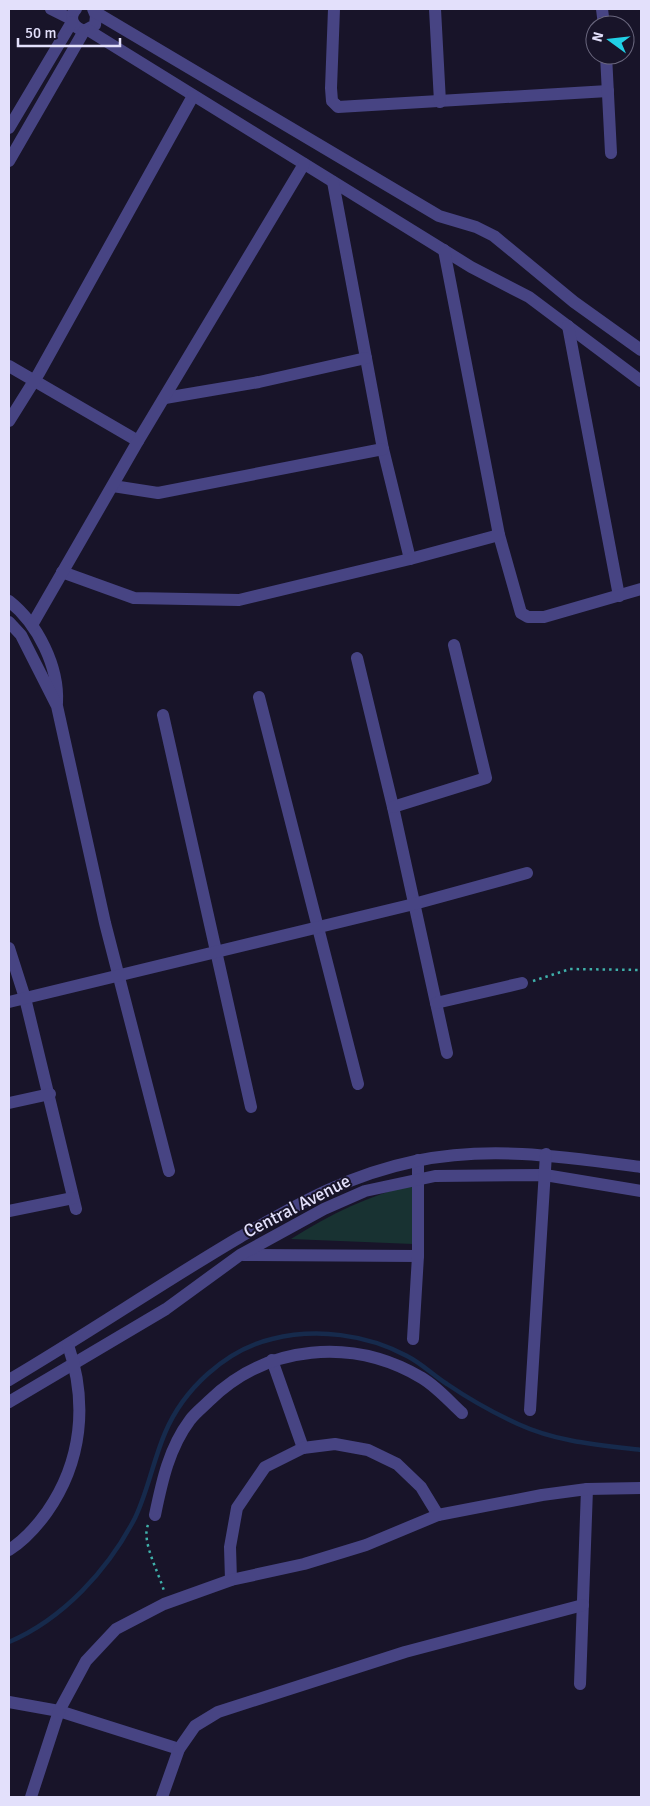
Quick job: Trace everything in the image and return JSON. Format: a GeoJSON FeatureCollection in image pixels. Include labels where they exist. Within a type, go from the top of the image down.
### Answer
{"type":"FeatureCollection","features":[{"type":"Feature","properties":{"kind":"street"},"geometry":{"type":"LineString","coordinates":[[51,9],[73,16]]}},
{"type":"Feature","properties":{"kind":"street"},"geometry":{"type":"LineString","coordinates":[[334,9],[331,88],[332,101],[335,106],[349,108],[608,91]]}},
{"type":"Feature","properties":{"kind":"street"},"geometry":{"type":"LineString","coordinates":[[435,9],[440,102]]}},
{"type":"Feature","properties":{"kind":"street"},"geometry":{"type":"LineString","coordinates":[[9,161],[86,30],[95,25],[94,10]]}},
{"type":"Feature","properties":{"kind":"street"},"geometry":{"type":"LineString","coordinates":[[94,10],[439,216],[476,227],[494,236],[574,302],[641,350]]}},
{"type":"Feature","properties":{"kind":"street"},"geometry":{"type":"LineString","coordinates":[[73,16],[76,28],[86,30],[471,267],[529,297],[641,381]]}},
{"type":"Feature","properties":{"kind":"street"},"geometry":{"type":"LineString","coordinates":[[9,128],[73,16]]}},
{"type":"Feature","properties":{"kind":"street"},"geometry":{"type":"LineString","coordinates":[[607,65],[612,153]]}},
{"type":"Feature","properties":{"kind":"street"},"geometry":{"type":"LineString","coordinates":[[9,421],[34,381],[193,96]]}},
{"type":"Feature","properties":{"kind":"street"},"geometry":{"type":"LineString","coordinates":[[32,625],[138,441],[304,164]]}},
{"type":"Feature","properties":{"kind":"street"},"geometry":{"type":"LineString","coordinates":[[333,182],[383,449],[410,559]]}},
{"type":"Feature","properties":{"kind":"street"},"geometry":{"type":"LineString","coordinates":[[444,250],[499,534],[514,582],[521,613],[528,617],[544,617],[641,589]]}},
{"type":"Feature","properties":{"kind":"street"},"geometry":{"type":"LineString","coordinates":[[568,326],[619,596]]}},
{"type":"Feature","properties":{"kind":"street"},"geometry":{"type":"LineString","coordinates":[[165,398],[260,382],[366,358]]}},
{"type":"Feature","properties":{"kind":"street"},"geometry":{"type":"LineString","coordinates":[[9,366],[138,441]]}},
{"type":"Feature","properties":{"kind":"street"},"geometry":{"type":"LineString","coordinates":[[113,486],[158,494],[383,449]]}},
{"type":"Feature","properties":{"kind":"street"},"geometry":{"type":"LineString","coordinates":[[62,572],[134,598],[239,600],[410,559],[499,534]]}},
{"type":"Feature","properties":{"kind":"street"},"geometry":{"type":"LineString","coordinates":[[9,601],[32,625],[54,670],[58,688],[57,706]]}},
{"type":"Feature","properties":{"kind":"street"},"geometry":{"type":"LineString","coordinates":[[9,622],[21,635],[57,706],[118,976],[169,1171]]}},
{"type":"Feature","properties":{"kind":"street"},"geometry":{"type":"LineString","coordinates":[[393,807],[486,778],[454,645]]}},
{"type":"Feature","properties":{"kind":"street"},"geometry":{"type":"LineString","coordinates":[[357,658],[393,807],[447,1052]]}},
{"type":"Feature","properties":{"kind":"street"},"geometry":{"type":"LineString","coordinates":[[259,696],[358,1084]]}},
{"type":"Feature","properties":{"kind":"street"},"geometry":{"type":"LineString","coordinates":[[163,715],[251,1107]]}},
{"type":"Feature","properties":{"kind":"street"},"geometry":{"type":"LineString","coordinates":[[9,1002],[414,904],[527,873]]}},
{"type":"Feature","properties":{"kind":"street"},"geometry":{"type":"LineString","coordinates":[[9,948],[25,998],[50,1094],[75,1204],[9,1211]]}},
{"type":"Feature","properties":{"kind":"street"},"geometry":{"type":"LineString","coordinates":[[436,1003],[522,982]]}},
{"type":"Feature","properties":{"kind":"street"},"geometry":{"type":"LineString","coordinates":[[9,1102],[50,1094]]}},
{"type":"Feature","properties":{"kind":"street","name":"Central Avenue"},"geometry":{"type":"LineString","coordinates":[[9,1380],[68,1345],[197,1262],[313,1195],[373,1171],[418,1160],[476,1154],[546,1154],[641,1168]]}},
{"type":"Feature","properties":{"kind":"street"},"geometry":{"type":"LineString","coordinates":[[530,1410],[546,1154]]}},
{"type":"Feature","properties":{"kind":"street"},"geometry":{"type":"LineString","coordinates":[[414,1340],[418,1256],[418,1160]]}},
{"type":"Feature","properties":{"kind":"street","name":"Central Avenue"},"geometry":{"type":"LineString","coordinates":[[9,1402],[166,1309],[240,1255],[324,1209],[365,1191],[435,1176],[545,1176],[641,1191]]}},
{"type":"Feature","properties":{"kind":"street"},"geometry":{"type":"LineString","coordinates":[[197,1262],[240,1255],[418,1256]]}},
{"type":"Feature","properties":{"kind":"street"},"geometry":{"type":"LineString","coordinates":[[9,1550],[38,1524],[58,1496],[72,1465],[80,1431],[80,1397],[74,1363],[68,1345]]}},
{"type":"Feature","properties":{"kind":"street"},"geometry":{"type":"LineString","coordinates":[[155,1515],[166,1465],[190,1420],[227,1384],[272,1360],[324,1350],[376,1357],[423,1378],[462,1413]]}},
{"type":"Feature","properties":{"kind":"street"},"geometry":{"type":"LineString","coordinates":[[272,1360],[303,1448]]}},
{"type":"Feature","properties":{"kind":"street"},"geometry":{"type":"LineString","coordinates":[[232,1580],[230,1547],[237,1508],[265,1467],[303,1448],[336,1444],[368,1450],[397,1464],[421,1487],[438,1515]]}},
{"type":"Feature","properties":{"kind":"street"},"geometry":{"type":"LineString","coordinates":[[31,1797],[59,1711],[86,1662],[116,1629],[167,1603],[232,1580],[304,1564],[366,1545],[438,1515],[542,1495],[587,1489],[641,1488]]}},
{"type":"Feature","properties":{"kind":"street"},"geometry":{"type":"LineString","coordinates":[[580,1684],[587,1489]]}},
{"type":"Feature","properties":{"kind":"street"},"geometry":{"type":"LineString","coordinates":[[162,1797],[179,1749],[195,1726],[218,1712],[405,1652],[583,1605]]}},
{"type":"Feature","properties":{"kind":"street"},"geometry":{"type":"LineString","coordinates":[[9,1702],[59,1711],[179,1749]]}},
{"type":"Feature","properties":{"kind":"path"},"geometry":{"type":"LineString","coordinates":[[522,982],[540,981],[570,970],[641,970]]}},
{"type":"Feature","properties":{"kind":"path"},"geometry":{"type":"LineString","coordinates":[[155,1515],[147,1527],[147,1545],[158,1570],[167,1603]]}},
{"type":"Feature","properties":{"kind":"green space"},"geometry":{"type":"Polygon","coordinates":[[[415,1184],[413,1244],[291,1239],[320,1221],[351,1206],[398,1188],[415,1184]]]}},
{"type":"Feature","properties":{"kind":"waterway"},"geometry":{"type":"LineString","coordinates":[[9,1642],[48,1620],[82,1591],[98,1574],[112,1556],[140,1508],[165,1433],[183,1402],[194,1387],[222,1362],[255,1344],[272,1339],[306,1334],[341,1335],[358,1338],[391,1349],[412,1359],[473,1400],[509,1420],[533,1430],[578,1442],[641,1450]]}}]}
